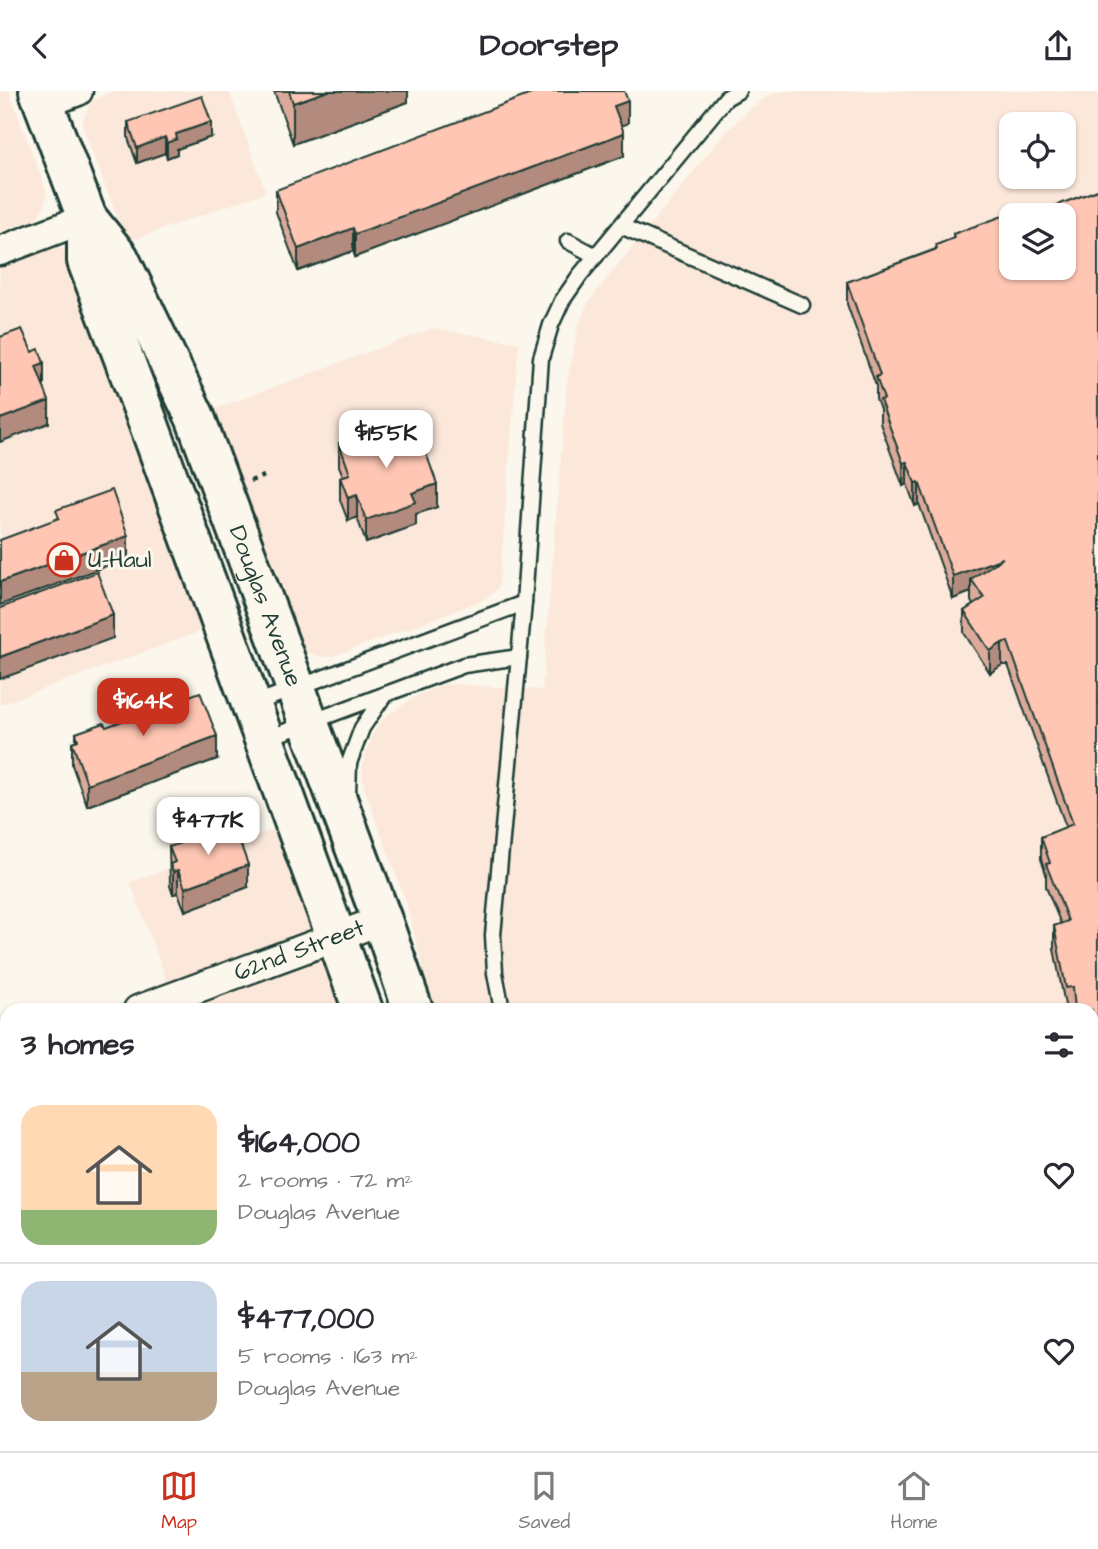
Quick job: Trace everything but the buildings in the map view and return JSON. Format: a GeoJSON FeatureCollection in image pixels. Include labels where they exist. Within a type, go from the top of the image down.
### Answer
{"type":"FeatureCollection","features":[{"type":"Feature","properties":{"kind":"main road","name":"Douglas Avenue"},"geometry":{"type":"LineString","coordinates":[[53,95],[87,218],[87,261],[361,1003]]}},
{"type":"Feature","properties":{"kind":"main road","name":"Douglas Avenue"},"geometry":{"type":"LineString","coordinates":[[87,218],[119,258],[195,417],[383,920],[411,1003]]}},
{"type":"Feature","properties":{"kind":"street"},"geometry":{"type":"LineString","coordinates":[[0,251],[87,218]]}},
{"type":"Feature","properties":{"kind":"street","name":"62nd Street"},"geometry":{"type":"LineString","coordinates":[[157,1003],[383,920]]}},
{"type":"Feature","properties":{"kind":"lane"},"geometry":{"type":"LineString","coordinates":[[501,1003],[495,973],[493,935],[524,603],[541,358],[562,301],[726,99],[738,91]]}},
{"type":"Feature","properties":{"kind":"lane"},"geometry":{"type":"LineString","coordinates":[[621,226],[802,305]]}},
{"type":"Feature","properties":{"kind":"lane"},"geometry":{"type":"LineString","coordinates":[[568,241],[596,256]]}},
{"type":"Feature","properties":{"kind":"lane"},"geometry":{"type":"LineString","coordinates":[[257,722],[524,603]]}},
{"type":"Feature","properties":{"kind":"lane"},"geometry":{"type":"LineString","coordinates":[[257,722],[302,704],[385,694],[464,665],[519,657]]}},
{"type":"Feature","properties":{"kind":"lane"},"geometry":{"type":"LineString","coordinates":[[348,827],[349,763],[362,728],[385,694]]}},
{"type":"Feature","properties":{"kind":"path"},"geometry":{"type":"LineString","coordinates":[[252,480],[267,475]]}},
{"type":"Feature","properties":{"kind":"shaded area"},"geometry":{"type":"Polygon","coordinates":[[[0,91],[9,91],[47,193],[44,208],[34,220],[0,232],[0,91]]]}},
{"type":"Feature","properties":{"kind":"shaded area"},"geometry":{"type":"Polygon","coordinates":[[[113,91],[229,91],[266,192],[127,242],[82,122],[91,101],[113,91]]]}},
{"type":"Feature","properties":{"kind":"shaded area"},"geometry":{"type":"Polygon","coordinates":[[[783,91],[1098,91],[1098,1003],[432,1003],[406,902],[364,788],[363,762],[372,736],[387,715],[418,695],[442,685],[542,690],[567,382],[578,326],[587,305],[600,287],[718,141],[748,110],[770,95],[783,91]]]}},
{"type":"Feature","properties":{"kind":"shaded area"},"geometry":{"type":"Polygon","coordinates":[[[49,245],[68,253],[207,629],[0,705],[0,262],[49,245]]]}},
{"type":"Feature","properties":{"kind":"shaded area"},"geometry":{"type":"Polygon","coordinates":[[[433,328],[520,343],[498,587],[481,601],[334,656],[314,655],[298,644],[209,411],[433,328]]]}},
{"type":"Feature","properties":{"kind":"shaded area"},"geometry":{"type":"Polygon","coordinates":[[[280,827],[360,1003],[154,1003],[169,997],[163,971],[130,882],[280,827]]]}},
{"type":"Feature","properties":{"kind":"place","name":"U-Haul"},"geometry":{"type":"Point","coordinates":[64,560]}}]}
